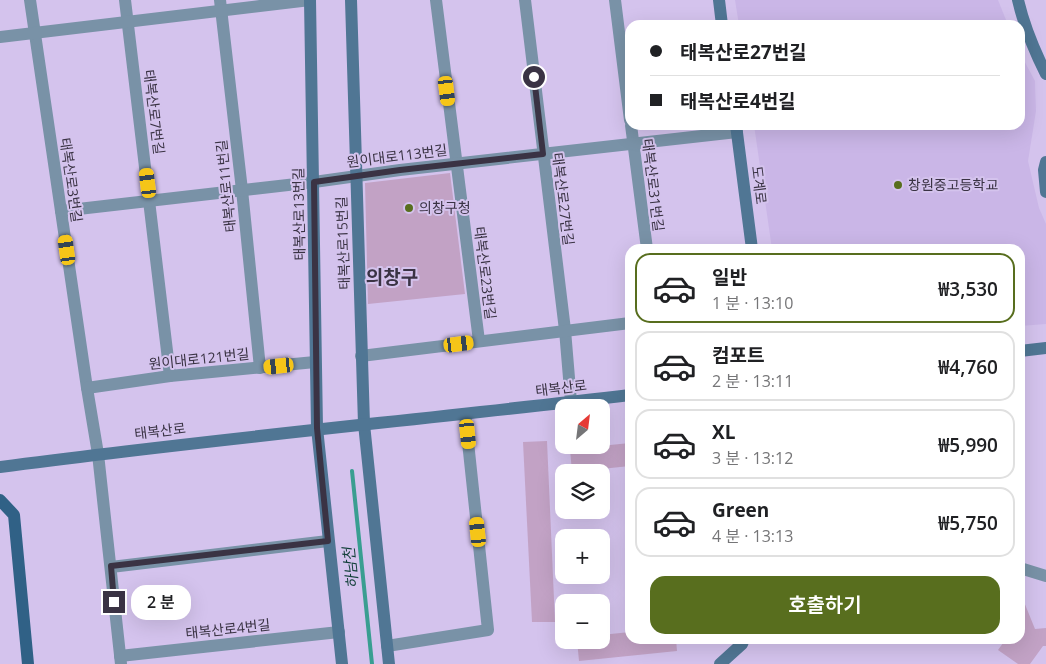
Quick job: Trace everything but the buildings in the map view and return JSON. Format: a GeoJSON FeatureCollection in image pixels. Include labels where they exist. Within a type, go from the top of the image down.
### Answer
{"type":"FeatureCollection","features":[{"type":"Feature","properties":{"kind":"main road"},"geometry":{"type":"LineString","coordinates":[[0,500],[14,515],[28,664]]}},
{"type":"Feature","properties":{"kind":"street","name":"태복산로3번길"},"geometry":{"type":"LineString","coordinates":[[30,0],[98,454]]}},
{"type":"Feature","properties":{"kind":"street","name":"태복산로7번길"},"geometry":{"type":"LineString","coordinates":[[125,0],[170,376]]}},
{"type":"Feature","properties":{"kind":"street"},"geometry":{"type":"LineString","coordinates":[[0,37],[128,21],[220,5],[310,0]]}},
{"type":"Feature","properties":{"kind":"street","name":"태복산로13번길"},"geometry":{"type":"LineString","coordinates":[[310,0],[315,362],[328,541],[342,664]]}},
{"type":"Feature","properties":{"kind":"street","name":"태복산로15번길"},"geometry":{"type":"LineString","coordinates":[[351,0],[362,356],[362,424],[389,664]]}},
{"type":"Feature","properties":{"kind":"street","name":"태복산로23번길"},"geometry":{"type":"LineString","coordinates":[[436,0],[479,341]]}},
{"type":"Feature","properties":{"kind":"street","name":"태복산로27번길"},"geometry":{"type":"LineString","coordinates":[[524,0],[565,330],[572,399]]}},
{"type":"Feature","properties":{"kind":"street"},"geometry":{"type":"LineString","coordinates":[[615,0],[625,80]]}},
{"type":"Feature","properties":{"kind":"street"},"geometry":{"type":"LineString","coordinates":[[719,0],[721,20]]}},
{"type":"Feature","properties":{"kind":"street"},"geometry":{"type":"LineString","coordinates":[[1018,0],[1023,20]]}},
{"type":"Feature","properties":{"kind":"street","name":"태복산로11번길"},"geometry":{"type":"LineString","coordinates":[[220,5],[242,190],[260,368]]}},
{"type":"Feature","properties":{"kind":"street"},"geometry":{"type":"LineString","coordinates":[[1025,25],[1034,50],[1046,74]]}},
{"type":"Feature","properties":{"kind":"street","name":"태복산로31번길"},"geometry":{"type":"LineString","coordinates":[[632,130],[646,244]]}},
{"type":"Feature","properties":{"kind":"street","name":"원이대로113번길"},"geometry":{"type":"LineString","coordinates":[[61,211],[633,144],[730,130]]}},
{"type":"Feature","properties":{"kind":"street","name":"도계로"},"geometry":{"type":"LineString","coordinates":[[737,130],[751,244]]}},
{"type":"Feature","properties":{"kind":"street"},"geometry":{"type":"LineString","coordinates":[[1046,162],[1044,170],[1046,192]]}},
{"type":"Feature","properties":{"kind":"street"},"geometry":{"type":"LineString","coordinates":[[362,356],[625,324]]}},
{"type":"Feature","properties":{"kind":"street"},"geometry":{"type":"LineString","coordinates":[[1025,350],[1046,348]]}},
{"type":"Feature","properties":{"kind":"street","name":"원이대로121번길"},"geometry":{"type":"LineString","coordinates":[[87,388],[170,376],[315,362]]}},
{"type":"Feature","properties":{"kind":"street","name":"태복산로"},"geometry":{"type":"LineString","coordinates":[[597,399],[625,396]]}},
{"type":"Feature","properties":{"kind":"street","name":"태복산로"},"geometry":{"type":"LineString","coordinates":[[0,467],[320,428],[555,404]]}},
{"type":"Feature","properties":{"kind":"street"},"geometry":{"type":"LineString","coordinates":[[387,646],[488,630],[466,414]]}},
{"type":"Feature","properties":{"kind":"street","name":"태복산로4번길"},"geometry":{"type":"LineString","coordinates":[[98,454],[120,660],[339,632]]}},
{"type":"Feature","properties":{"kind":"street"},"geometry":{"type":"LineString","coordinates":[[111,566],[328,541]]}},
{"type":"Feature","properties":{"kind":"street"},"geometry":{"type":"LineString","coordinates":[[1025,570],[1046,576]]}},
{"type":"Feature","properties":{"kind":"street"},"geometry":{"type":"LineString","coordinates":[[720,664],[742,644]]}},
{"type":"Feature","properties":{"kind":"shaded area"},"geometry":{"type":"Polygon","coordinates":[[[735,0],[998,0],[1006,20],[738,20],[735,0]]]}},
{"type":"Feature","properties":{"kind":"shaded area","name":"창원중고등학교"},"geometry":{"type":"Polygon","coordinates":[[[1025,62],[1035,81],[1036,111],[1028,161],[1039,208],[1046,224],[1046,324],[1025,326],[1025,244],[771,244],[755,130],[1025,130],[1025,62]]]}},
{"type":"Feature","properties":{"kind":"waterway","name":"하남천"},"geometry":{"type":"LineString","coordinates":[[352,471],[372,664]]}},
{"type":"Feature","properties":{"kind":"place","name":"창원중고등학교"},"geometry":{"type":"Point","coordinates":[898,185]}},
{"type":"Feature","properties":{"kind":"place","name":"의창구청"},"geometry":{"type":"Point","coordinates":[409,208]}},
{"type":"Feature","properties":{"kind":"district","name":"의창구"},"geometry":{"type":"Point","coordinates":[392,277]}},
{"type":"Feature","properties":{"kind":"route"},"geometry":{"type":"LineString","coordinates":[[114,602],[111,566],[328,541],[317,428],[314,182],[543,154],[534,77]]}}]}
